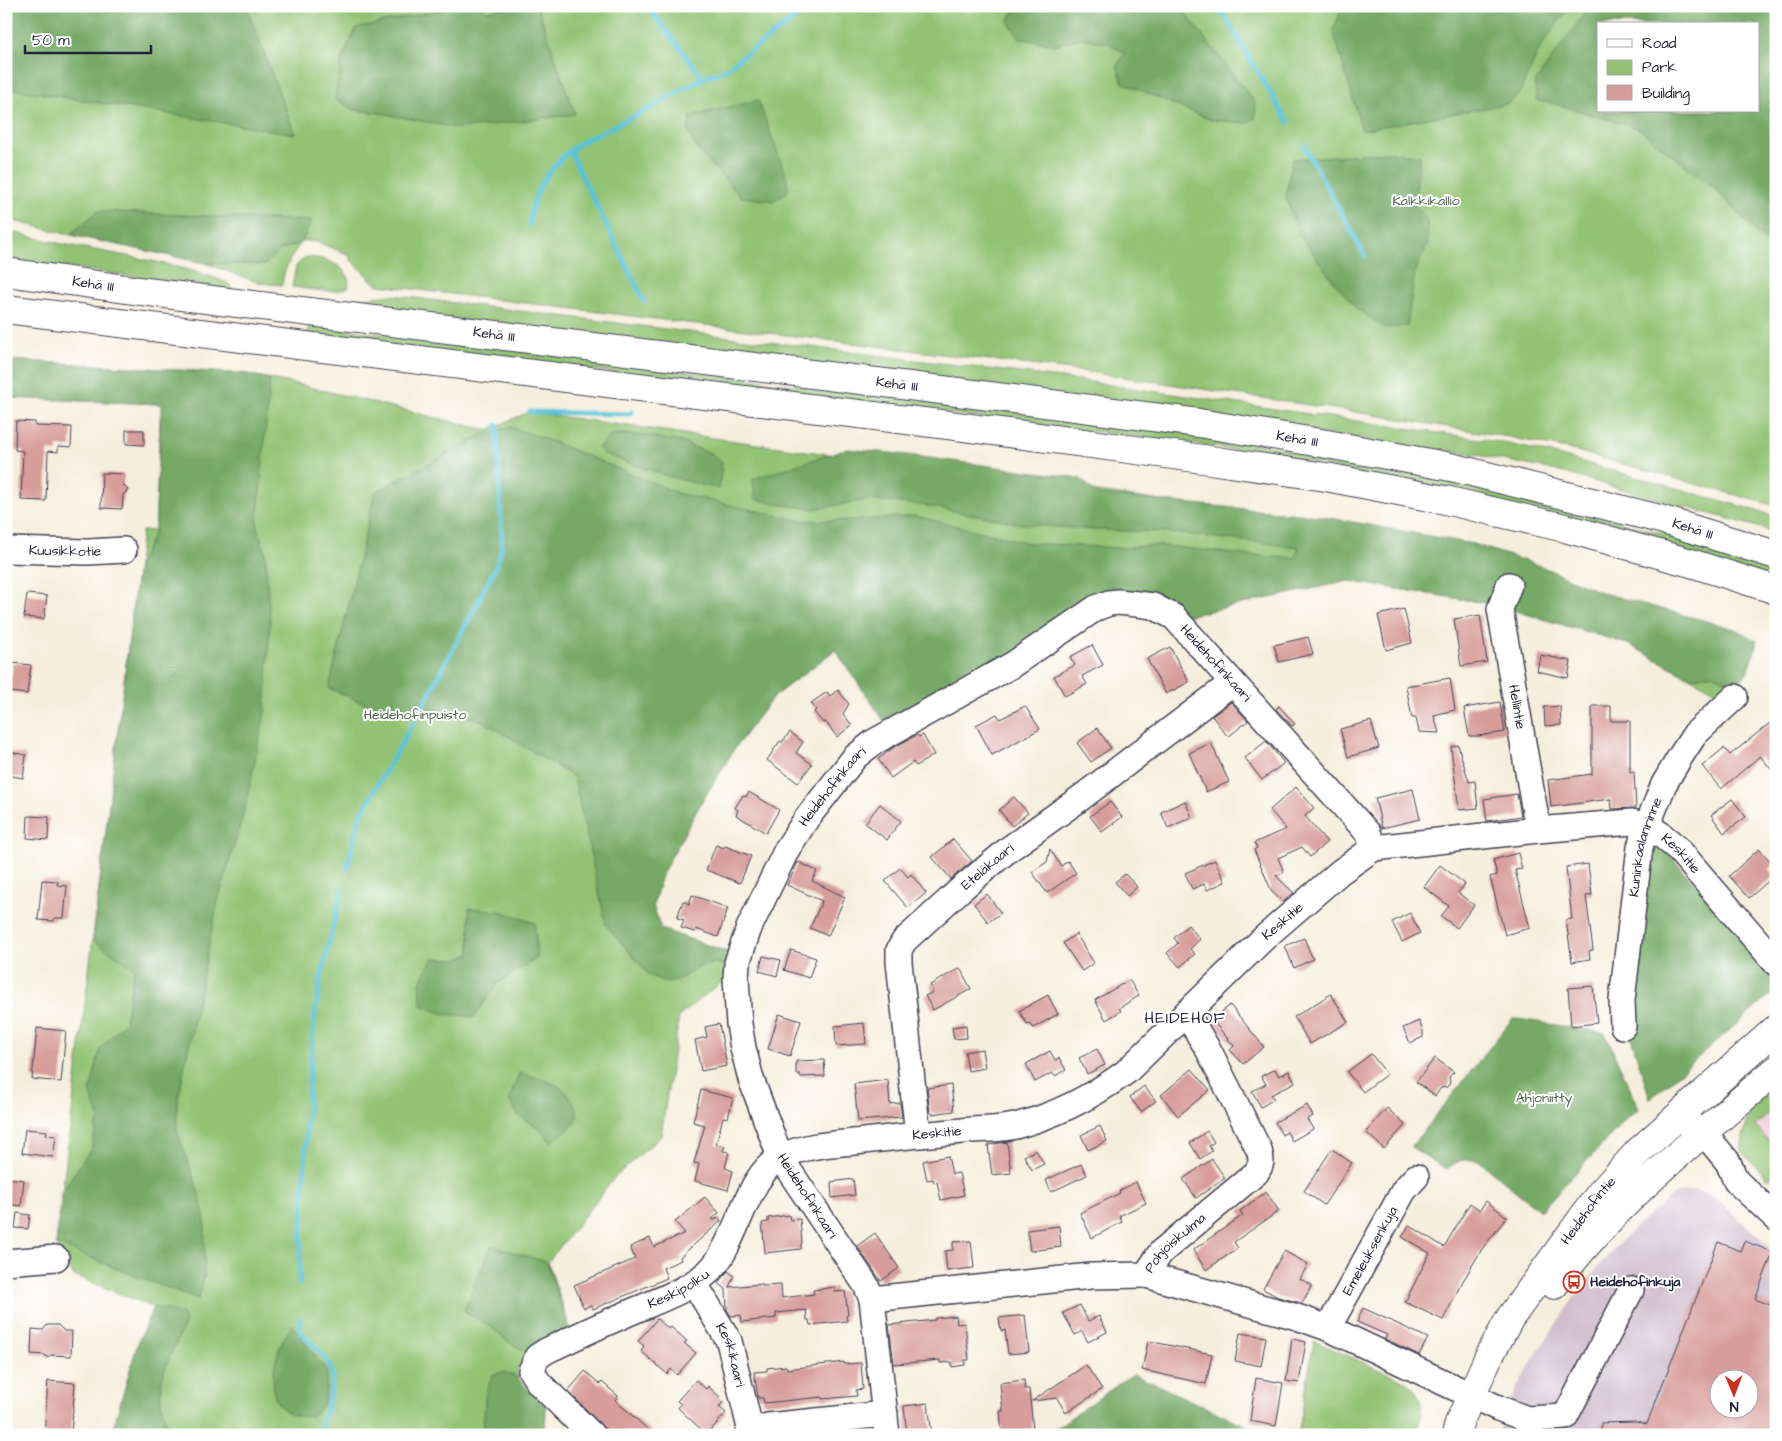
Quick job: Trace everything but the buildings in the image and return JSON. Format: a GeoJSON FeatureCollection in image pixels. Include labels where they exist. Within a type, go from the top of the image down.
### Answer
{"type":"FeatureCollection","features":[{"type":"Feature","properties":{"kind":"main road","name":"Kehä III"},"geometry":{"type":"LineString","coordinates":[[6,272],[150,292],[1200,423],[1451,467],[1660,519],[1771,552]]}},
{"type":"Feature","properties":{"kind":"main road"},"geometry":{"type":"LineString","coordinates":[[6,309],[966,427],[1326,477],[1445,500],[1565,528],[1691,563],[1776,590]]}},
{"type":"Feature","properties":{"kind":"main road","name":"Heidehofintie"},"geometry":{"type":"LineString","coordinates":[[1472,1435],[1488,1358],[1510,1318],[1575,1226],[1599,1195],[1638,1152],[1776,1029]]}},
{"type":"Feature","properties":{"kind":"main road","name":"Heidehofintie"},"geometry":{"type":"LineString","coordinates":[[1456,1435],[1502,1365],[1533,1313],[1568,1266],[1609,1221],[1657,1174],[1776,1070]]}},
{"type":"Feature","properties":{"kind":"street","name":"Kuusikkotie"},"geometry":{"type":"LineString","coordinates":[[6,550],[88,552],[124,550]]}},
{"type":"Feature","properties":{"kind":"street","name":"Hellintie"},"geometry":{"type":"LineString","coordinates":[[1509,585],[1500,609],[1538,830]]}},
{"type":"Feature","properties":{"kind":"street","name":"Heidehofinkaari"},"geometry":{"type":"LineString","coordinates":[[886,1424],[872,1298],[866,1285],[780,1157],[743,1048],[739,1024],[736,978],[737,963],[749,928],[787,849],[807,818],[855,757],[874,742],[1012,665],[1096,608],[1118,602],[1153,606],[1174,617],[1368,833],[1374,848]]}},
{"type":"Feature","properties":{"kind":"street","name":"Eteläkaari"},"geometry":{"type":"LineString","coordinates":[[918,1134],[899,962],[899,950],[904,942],[960,890],[1009,849],[1082,797],[1232,683]]}},
{"type":"Feature","properties":{"kind":"street","name":"Kuninkaalanrinne"},"geometry":{"type":"LineString","coordinates":[[1623,1026],[1622,1000],[1640,847],[1647,826],[1664,784],[1695,734],[1735,696]]}},
{"type":"Feature","properties":{"kind":"street","name":"Keskitie"},"geometry":{"type":"LineString","coordinates":[[780,1157],[800,1149],[918,1134],[1012,1127],[1055,1112],[1103,1089],[1126,1072],[1280,924],[1340,872],[1374,848],[1632,822],[1647,826],[1677,848],[1776,963]]}},
{"type":"Feature","properties":{"kind":"street","name":"Pohjoiskulma"},"geometry":{"type":"LineString","coordinates":[[872,1298],[1091,1276],[1146,1275],[1161,1252],[1256,1173],[1262,1159],[1209,1051],[1186,1013]]}},
{"type":"Feature","properties":{"kind":"street"},"geometry":{"type":"LineString","coordinates":[[1678,1117],[1698,1139],[1720,1173],[1736,1181],[1776,1218]]}},
{"type":"Feature","properties":{"kind":"street","name":"Keskipolku"},"geometry":{"type":"LineString","coordinates":[[592,1435],[539,1383],[531,1371],[537,1358],[546,1351],[608,1321],[695,1284],[714,1267],[762,1175],[780,1157]]}},
{"type":"Feature","properties":{"kind":"street","name":"Emeleuksenkuja"},"geometry":{"type":"LineString","coordinates":[[1328,1328],[1404,1190],[1416,1177]]}},
{"type":"Feature","properties":{"kind":"street"},"geometry":{"type":"LineString","coordinates":[[6,1262],[56,1258]]}},
{"type":"Feature","properties":{"kind":"street"},"geometry":{"type":"LineString","coordinates":[[1146,1275],[1297,1317],[1328,1328],[1478,1399],[1527,1419],[1565,1417],[1631,1290]]}},
{"type":"Feature","properties":{"kind":"street","name":"Keskikaari"},"geometry":{"type":"LineString","coordinates":[[695,1284],[729,1342],[749,1433]]}},
{"type":"Feature","properties":{"kind":"street"},"geometry":{"type":"LineString","coordinates":[[749,1433],[768,1426],[886,1424]]}},
{"type":"Feature","properties":{"kind":"shaded area"},"geometry":{"type":"Polygon","coordinates":[[[1776,1102],[1776,1184],[1751,1161],[1745,1150],[1750,1125],[1776,1102]]]}},
{"type":"Feature","properties":{"kind":"shaded area"},"geometry":{"type":"Polygon","coordinates":[[[1693,1190],[1705,1193],[1718,1200],[1776,1253],[1776,1435],[1497,1435],[1516,1389],[1570,1303],[1602,1262],[1634,1228],[1669,1198],[1678,1193],[1693,1190]]]}},
{"type":"Feature","properties":{"kind":"green space","name":"Kalkkikallio"},"geometry":{"type":"Polygon","coordinates":[[[6,6],[1776,6],[1776,506],[1572,450],[1509,437],[1375,415],[1096,373],[378,285],[350,259],[350,255],[317,242],[86,221],[70,235],[6,219],[6,6]]]}},
{"type":"Feature","properties":{"kind":"green space"},"geometry":{"type":"Polygon","coordinates":[[[6,6],[246,6],[295,134],[6,88],[6,6]]]}},
{"type":"Feature","properties":{"kind":"green space"},"geometry":{"type":"Polygon","coordinates":[[[459,6],[478,6],[487,11],[512,6],[537,6],[575,114],[486,126],[456,128],[355,110],[335,99],[342,59],[356,28],[459,6]]]}},
{"type":"Feature","properties":{"kind":"green space"},"geometry":{"type":"Polygon","coordinates":[[[889,6],[940,6],[941,10],[897,9],[889,6]]]}},
{"type":"Feature","properties":{"kind":"green space"},"geometry":{"type":"Polygon","coordinates":[[[1049,6],[1180,6],[1255,103],[1256,118],[1247,123],[1211,120],[1123,83],[1117,66],[1125,53],[1108,43],[1081,38],[1054,45],[1019,38],[1008,21],[1014,11],[1049,6]]]}},
{"type":"Feature","properties":{"kind":"green space"},"geometry":{"type":"Polygon","coordinates":[[[1343,6],[1570,6],[1540,48],[1519,94],[1507,104],[1362,130],[1333,30],[1343,6]]]}},
{"type":"Feature","properties":{"kind":"green space"},"geometry":{"type":"Polygon","coordinates":[[[1590,6],[1776,6],[1776,253],[1713,187],[1638,128],[1552,103],[1537,101],[1535,82],[1590,6]]]}},
{"type":"Feature","properties":{"kind":"green space"},"geometry":{"type":"Polygon","coordinates":[[[758,100],[787,178],[788,191],[774,201],[741,197],[696,148],[688,132],[691,116],[758,100]]]}},
{"type":"Feature","properties":{"kind":"green space"},"geometry":{"type":"Polygon","coordinates":[[[1392,152],[1420,156],[1414,205],[1427,220],[1428,244],[1415,271],[1407,326],[1386,328],[1357,309],[1331,278],[1299,234],[1286,198],[1292,159],[1392,152]]]}},
{"type":"Feature","properties":{"kind":"green space"},"geometry":{"type":"Polygon","coordinates":[[[98,211],[312,221],[301,243],[280,250],[265,265],[204,263],[70,235],[98,211]]]}},
{"type":"Feature","properties":{"kind":"green space"},"geometry":{"type":"Polygon","coordinates":[[[6,230],[61,244],[174,266],[228,283],[232,290],[6,259],[6,230]]]}},
{"type":"Feature","properties":{"kind":"green space"},"geometry":{"type":"Polygon","coordinates":[[[301,243],[288,262],[282,285],[260,283],[204,263],[264,265],[280,250],[301,243]]]}},
{"type":"Feature","properties":{"kind":"green space"},"geometry":{"type":"Polygon","coordinates":[[[305,257],[319,258],[341,268],[349,280],[348,288],[327,291],[292,287],[296,266],[305,257]]]}},
{"type":"Feature","properties":{"kind":"green space"},"geometry":{"type":"Polygon","coordinates":[[[391,295],[1077,380],[1500,442],[1557,455],[1776,516],[1776,532],[1553,470],[1473,454],[345,305],[347,300],[391,295]]]}},
{"type":"Feature","properties":{"kind":"green space"},"geometry":{"type":"Polygon","coordinates":[[[309,325],[1194,434],[1368,462],[1553,504],[1695,542],[1776,568],[1776,578],[1311,462],[1188,443],[307,335],[309,325]]]}},
{"type":"Feature","properties":{"kind":"green space","name":"Heidehofinpuisto"},"geometry":{"type":"Polygon","coordinates":[[[6,360],[247,374],[487,430],[529,412],[1305,521],[1745,671],[1717,692],[1628,644],[1492,604],[1348,581],[1181,617],[1158,603],[835,650],[773,697],[735,748],[701,803],[663,872],[653,905],[661,929],[736,955],[728,977],[679,1016],[661,1136],[615,1177],[548,1262],[571,1331],[534,1350],[520,1365],[518,1373],[522,1385],[546,1406],[545,1435],[111,1435],[138,1343],[153,1307],[73,1275],[56,1244],[142,531],[155,530],[161,404],[6,398],[6,360]]]}},
{"type":"Feature","properties":{"kind":"green space"},"geometry":{"type":"Polygon","coordinates":[[[6,360],[247,374],[270,379],[257,526],[265,550],[270,623],[265,712],[245,808],[218,901],[177,1104],[177,1131],[199,1193],[205,1222],[204,1278],[198,1299],[56,1244],[62,1191],[91,1149],[99,1117],[90,1092],[100,1049],[125,1022],[134,968],[93,940],[138,566],[155,531],[161,404],[6,398],[6,360]]]}},
{"type":"Feature","properties":{"kind":"green space"},"geometry":{"type":"Polygon","coordinates":[[[511,427],[551,441],[680,494],[803,521],[862,520],[915,516],[1029,543],[1119,548],[1157,545],[1245,555],[1295,558],[1299,547],[1164,532],[1094,530],[1023,524],[922,505],[868,500],[814,509],[755,499],[753,479],[847,449],[900,454],[1080,478],[1098,495],[1320,516],[1473,544],[1538,565],[1603,593],[1735,629],[1757,641],[1747,672],[1739,682],[1733,685],[1713,673],[1691,678],[1628,644],[1492,604],[1348,581],[1181,617],[1138,595],[887,725],[835,650],[773,697],[735,748],[701,803],[663,872],[653,905],[661,929],[736,955],[732,966],[715,963],[699,967],[678,980],[665,982],[649,975],[606,925],[574,777],[483,721],[445,710],[368,705],[329,688],[375,492],[486,433],[511,427]]]}},
{"type":"Feature","properties":{"kind":"green space"},"geometry":{"type":"Polygon","coordinates":[[[611,435],[649,436],[681,442],[713,454],[722,463],[719,489],[667,476],[604,454],[598,448],[611,435]]]}},
{"type":"Feature","properties":{"kind":"green space"},"geometry":{"type":"Polygon","coordinates":[[[1655,844],[1661,845],[1776,976],[1776,990],[1650,1099],[1628,1028],[1648,850],[1655,844]]]}},
{"type":"Feature","properties":{"kind":"green space"},"geometry":{"type":"Polygon","coordinates":[[[469,908],[500,911],[535,923],[537,958],[498,983],[474,1017],[444,1014],[421,1005],[420,983],[433,958],[456,959],[470,954],[469,908]]]}},
{"type":"Feature","properties":{"kind":"green space","name":"Ahjoniitty"},"geometry":{"type":"Polygon","coordinates":[[[1513,1018],[1605,1033],[1639,1109],[1627,1118],[1540,1211],[1478,1160],[1461,1160],[1446,1169],[1411,1147],[1513,1018]]]}},
{"type":"Feature","properties":{"kind":"green space"},"geometry":{"type":"Polygon","coordinates":[[[519,1073],[552,1083],[565,1091],[573,1101],[577,1112],[575,1122],[551,1142],[539,1128],[519,1116],[509,1100],[519,1073]]]}},
{"type":"Feature","properties":{"kind":"green space"},"geometry":{"type":"Polygon","coordinates":[[[1776,1086],[1776,1107],[1755,1126],[1776,1149],[1776,1173],[1768,1179],[1741,1151],[1749,1110],[1776,1086]]]}},
{"type":"Feature","properties":{"kind":"green space"},"geometry":{"type":"Polygon","coordinates":[[[491,1246],[547,1262],[571,1331],[529,1353],[509,1342],[491,1327],[464,1311],[491,1246]]]}},
{"type":"Feature","properties":{"kind":"green space"},"geometry":{"type":"Polygon","coordinates":[[[153,1307],[181,1313],[185,1321],[168,1360],[162,1380],[161,1401],[169,1435],[111,1435],[138,1343],[153,1307]]]}},
{"type":"Feature","properties":{"kind":"green space"},"geometry":{"type":"Polygon","coordinates":[[[292,1325],[327,1372],[326,1393],[321,1408],[315,1414],[304,1417],[286,1411],[279,1405],[275,1397],[274,1368],[279,1349],[292,1325]]]}},
{"type":"Feature","properties":{"kind":"green space"},"geometry":{"type":"Polygon","coordinates":[[[1314,1341],[1408,1382],[1418,1395],[1421,1407],[1420,1420],[1415,1435],[1298,1435],[1314,1341]]]}},
{"type":"Feature","properties":{"kind":"green space"},"geometry":{"type":"Polygon","coordinates":[[[503,1372],[514,1375],[546,1406],[545,1435],[483,1435],[485,1397],[492,1375],[503,1372]]]}},
{"type":"Feature","properties":{"kind":"green space"},"geometry":{"type":"Polygon","coordinates":[[[1133,1374],[1266,1435],[1046,1435],[1133,1374]]]}},
{"type":"Feature","properties":{"kind":"waterway"},"geometry":{"type":"LineString","coordinates":[[647,6],[703,78]]}},
{"type":"Feature","properties":{"kind":"waterway"},"geometry":{"type":"LineString","coordinates":[[644,301],[572,156],[572,149],[585,140],[647,110],[703,78],[724,70],[812,6]]}},
{"type":"Feature","properties":{"kind":"waterway"},"geometry":{"type":"LineString","coordinates":[[897,6],[903,6]]}},
{"type":"Feature","properties":{"kind":"waterway"},"geometry":{"type":"LineString","coordinates":[[1218,6],[1288,122]]}},
{"type":"Feature","properties":{"kind":"waterway"},"geometry":{"type":"LineString","coordinates":[[1304,146],[1365,256]]}},
{"type":"Feature","properties":{"kind":"waterway"},"geometry":{"type":"LineString","coordinates":[[529,225],[533,204],[540,186],[560,160],[572,149]]}},
{"type":"Feature","properties":{"kind":"waterway"},"geometry":{"type":"LineString","coordinates":[[529,412],[629,414],[632,412]]}},
{"type":"Feature","properties":{"kind":"waterway"},"geometry":{"type":"LineString","coordinates":[[347,869],[359,818],[424,704],[496,567],[502,547],[497,425]]}},
{"type":"Feature","properties":{"kind":"waterway"},"geometry":{"type":"LineString","coordinates":[[299,1284],[309,1080],[314,1020],[320,981],[342,889]]}},
{"type":"Feature","properties":{"kind":"waterway"},"geometry":{"type":"LineString","coordinates":[[300,1319],[300,1332],[322,1354],[331,1369],[330,1393],[318,1435]]}},
{"type":"Feature","properties":{"kind":"place","name":"Heidehofinkuja"},"geometry":{"type":"Point","coordinates":[1574,1282]}},
{"type":"Feature","properties":{"kind":"district","name":"HEIDEHOF"},"geometry":{"type":"Point","coordinates":[1185,1018]}}]}
